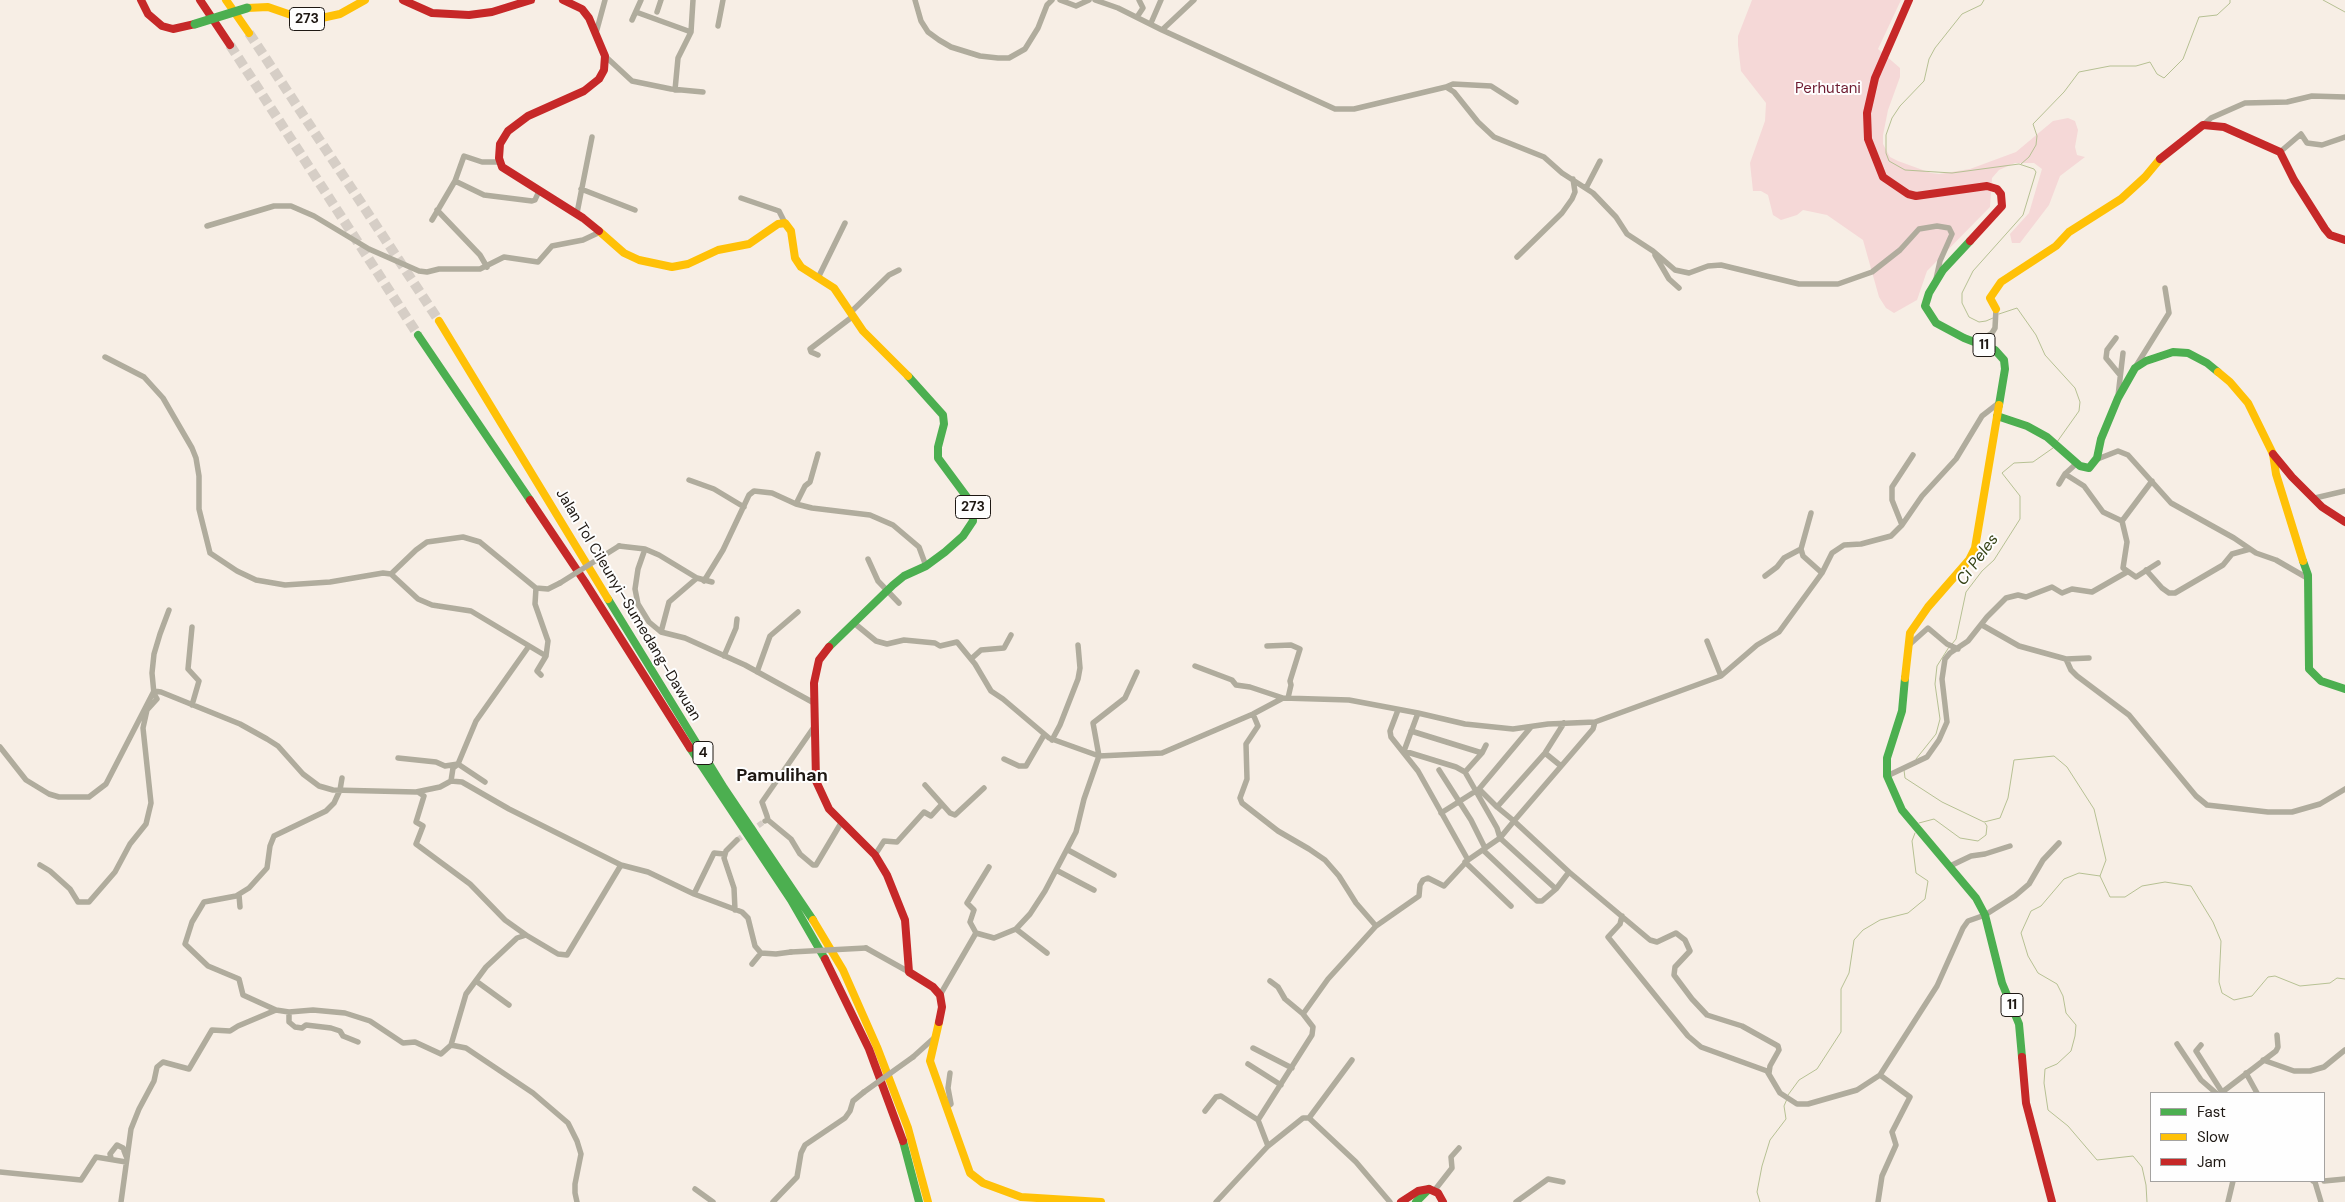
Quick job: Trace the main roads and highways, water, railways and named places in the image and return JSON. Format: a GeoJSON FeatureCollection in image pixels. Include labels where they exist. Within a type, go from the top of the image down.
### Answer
{"type":"FeatureCollection","features":[{"type":"Feature","properties":{"kind":"main road","name":"273"},"geometry":{"type":"LineString","coordinates":[[141,0],[148,14],[162,26],[173,29],[247,8],[268,7],[297,17],[317,19],[334,16],[365,0]]}},
{"type":"Feature","properties":{"kind":"main road"},"geometry":{"type":"LineString","coordinates":[[200,0],[230,45]]}},
{"type":"Feature","properties":{"kind":"main road"},"geometry":{"type":"LineString","coordinates":[[226,0],[249,33]]}},
{"type":"Feature","properties":{"kind":"main road"},"geometry":{"type":"LineString","coordinates":[[403,0],[417,8],[432,13],[469,15],[492,12],[531,0]]}},
{"type":"Feature","properties":{"kind":"main road","name":"273"},"geometry":{"type":"LineString","coordinates":[[563,0],[584,11],[596,33],[605,56],[602,75],[594,84],[576,96],[528,116],[508,130],[500,144],[500,162],[505,169],[577,213],[628,255],[639,260],[672,268],[688,264],[718,250],[749,244],[778,224],[785,223],[792,230],[798,264],[804,270],[834,288],[851,315],[868,336],[904,371],[943,415],[944,424],[938,447],[938,458],[974,508],[973,521],[963,536],[926,566],[904,576],[887,590],[826,650],[819,660],[814,676],[816,781],[825,804],[841,823],[875,855],[887,875],[904,916],[909,972],[933,987],[940,995],[942,1003],[930,1061],[968,1169],[979,1182],[1021,1197],[1102,1202]]}},
{"type":"Feature","properties":{"kind":"main road","name":"11"},"geometry":{"type":"LineString","coordinates":[[1909,0],[1878,70],[1868,113],[1868,139],[1880,173],[1887,181],[1912,195],[1987,186],[2000,192],[2003,202],[1996,214],[1952,259],[1936,281],[1926,300],[1925,306],[1928,315],[1944,328],[1995,350],[2004,360],[2005,369],[1996,404],[1996,419],[1975,548],[1966,564],[1910,633],[1907,646],[1902,711],[1887,758],[1887,776],[1900,806],[1976,898],[1985,915],[2002,983],[2019,1024],[2026,1103],[2052,1202]]}},
{"type":"Feature","properties":{"kind":"main road"},"geometry":{"type":"LineString","coordinates":[[1996,309],[1990,298],[2001,282],[2056,246],[2069,232],[2121,199],[2145,177],[2165,153],[2203,125],[2224,127],[2280,152],[2294,180],[2325,229],[2330,235],[2345,240]]}},
{"type":"Feature","properties":{"kind":"main road","name":"Jalan Tol Cileunyi–Sumedang–Dawuan"},"geometry":{"type":"LineString","coordinates":[[439,321],[724,788],[797,894],[842,970],[877,1047],[908,1128],[928,1202]]}},
{"type":"Feature","properties":{"kind":"main road","name":"Jalan Tol Cileunyi–Sumedang–Dawuan"},"geometry":{"type":"LineString","coordinates":[[418,335],[585,582],[720,795],[796,908],[835,976],[869,1049],[901,1133],[919,1202]]}},
{"type":"Feature","properties":{"kind":"main road"},"geometry":{"type":"LineString","coordinates":[[1996,419],[2027,426],[2047,437],[2086,469],[2096,460],[2101,439],[2118,398],[2136,368],[2146,361],[2173,352],[2188,353],[2206,363],[2230,382],[2248,403],[2273,454],[2292,477],[2327,511],[2345,522]]}},
{"type":"Feature","properties":{"kind":"main road"},"geometry":{"type":"LineString","coordinates":[[2273,454],[2276,474],[2309,579],[2309,669],[2321,681],[2345,689]]}},
{"type":"Feature","properties":{"kind":"main road"},"geometry":{"type":"LineString","coordinates":[[1401,1202],[1418,1191],[1431,1190],[1441,1196],[1443,1202]]}},
{"type":"Feature","properties":{"kind":"main road"},"geometry":{"type":"LineString","coordinates":[[1416,1202],[1431,1190]]}},
{"type":"Feature","properties":{"kind":"waterway","name":"Ci Peles"},"geometry":{"type":"LineString","coordinates":[[1984,0],[1981,5],[1962,14],[1935,48],[1929,59],[1924,81],[1900,106],[1892,118],[1886,135],[1886,153],[1889,161],[1905,170],[1952,173],[2019,164],[2034,169],[2036,172],[2023,215],[1973,271],[1962,293],[1962,303],[1969,317],[1979,322],[1993,318]]}},
{"type":"Feature","properties":{"kind":"waterway"},"geometry":{"type":"LineString","coordinates":[[2021,164],[2029,157],[2036,145],[2037,136],[2033,124],[2064,92],[2079,72],[2110,66],[2136,66],[2150,62],[2157,74],[2164,78],[2183,59],[2199,17],[2217,15],[2230,3],[2230,0]]}},
{"type":"Feature","properties":{"kind":"waterway"},"geometry":{"type":"LineString","coordinates":[[2323,0],[2345,12]]}},
{"type":"Feature","properties":{"kind":"waterway","name":"Ci Peles"},"geometry":{"type":"LineString","coordinates":[[1999,314],[2017,308],[2036,335],[2045,355],[2075,388],[2080,402],[2079,411],[2057,442]]}},
{"type":"Feature","properties":{"kind":"waterway","name":"Ci Peles"},"geometry":{"type":"LineString","coordinates":[[1952,644],[1956,639],[1966,592],[1982,571],[1994,560],[2020,519],[2020,496],[2002,473],[2014,463],[2033,462],[2053,448]]}},
{"type":"Feature","properties":{"kind":"waterway","name":"Ci Peles"},"geometry":{"type":"LineString","coordinates":[[1916,759],[1936,734],[1940,719],[1935,684],[1937,666],[1949,647]]}},
{"type":"Feature","properties":{"kind":"waterway","name":"Ci Peles"},"geometry":{"type":"LineString","coordinates":[[1904,770],[1905,778],[1942,802],[1984,822],[2000,818],[2008,798],[2014,760],[2054,756],[2067,767],[2094,809],[2106,860],[2100,876],[2079,873],[2064,879],[2041,906],[2031,911],[2021,933],[2028,956],[2038,973],[2057,984],[2063,996],[2066,1013],[2076,1025],[2071,1051],[2057,1064],[2045,1069],[2044,1083],[2048,1110],[2068,1126],[2097,1160],[2133,1156],[2142,1167],[2147,1202]]}},
{"type":"Feature","properties":{"kind":"waterway"},"geometry":{"type":"LineString","coordinates":[[1919,823],[1934,819],[1960,838],[1978,841],[1986,835],[1987,826],[1985,823]]}},
{"type":"Feature","properties":{"kind":"waterway"},"geometry":{"type":"LineString","coordinates":[[1788,1095],[1799,1080],[1817,1069],[1841,1032],[1841,989],[1849,973],[1854,940],[1863,930],[1880,920],[1908,913],[1925,899],[1928,881],[1916,873],[1912,841],[1915,833]]}},
{"type":"Feature","properties":{"kind":"waterway"},"geometry":{"type":"LineString","coordinates":[[2100,876],[2110,897],[2125,897],[2142,886],[2165,882],[2191,886],[2213,922],[2221,941],[2219,982],[2222,993],[2234,1000],[2252,996],[2268,977],[2275,976],[2300,986],[2330,983],[2337,978],[2345,979]]}},
{"type":"Feature","properties":{"kind":"waterway"},"geometry":{"type":"LineString","coordinates":[[1760,1202],[1757,1192],[1762,1166],[1770,1140],[1786,1119],[1784,1106],[1787,1099]]}},
{"type":"Feature","properties":{"kind":"tunnel"},"geometry":{"type":"LineString","coordinates":[[249,33],[439,321]]}},
{"type":"Feature","properties":{"kind":"tunnel"},"geometry":{"type":"LineString","coordinates":[[230,45],[418,335]]}},
{"type":"Feature","properties":{"kind":"tunnel"},"geometry":{"type":"LineString","coordinates":[[737,840],[765,821]]}},
{"type":"Feature","properties":{"kind":"district","name":"Pamulihan"},"geometry":{"type":"Point","coordinates":[782,776]}},
{"type":"Feature","properties":{"kind":"park label","name":"Perhutani"},"geometry":{"type":"Point","coordinates":[1828,89]}}]}
